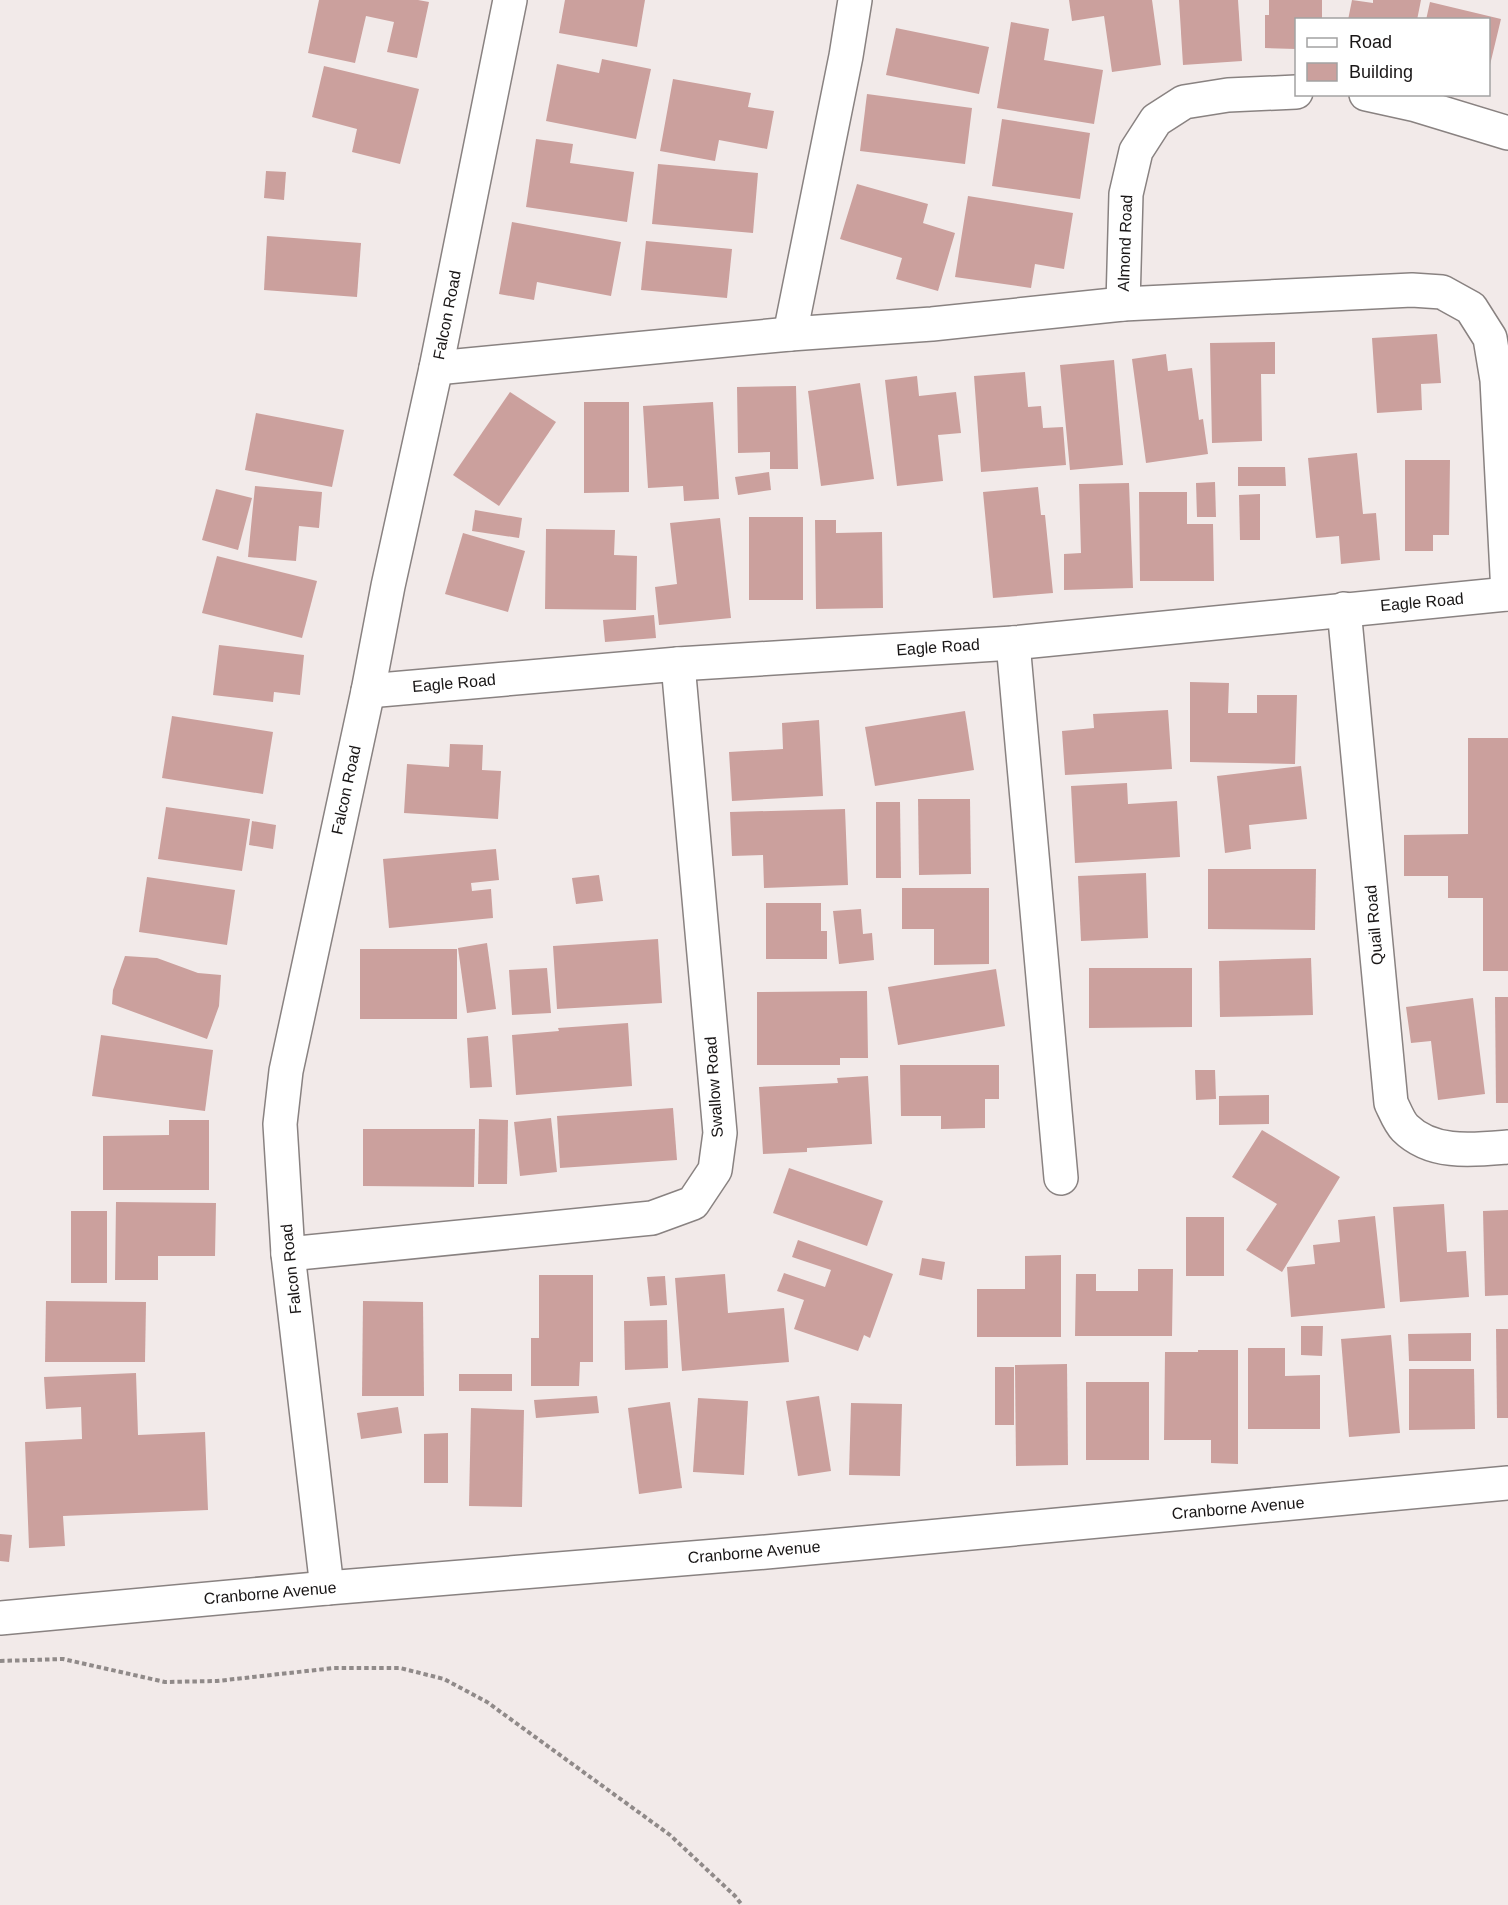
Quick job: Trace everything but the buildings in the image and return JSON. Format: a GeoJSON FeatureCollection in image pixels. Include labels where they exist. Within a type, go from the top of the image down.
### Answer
{"type":"FeatureCollection","features":[{"type":"Feature","properties":{"kind":"street","name":"Falcon Road"},"geometry":{"type":"LineString","coordinates":[[327,1588],[288,1254],[280,1124],[286,1071],[436,368],[510,0]]}},
{"type":"Feature","properties":{"kind":"street"},"geometry":{"type":"LineString","coordinates":[[790,334],[850,37],[855,0]]}},
{"type":"Feature","properties":{"kind":"street","name":"Almond Road"},"geometry":{"type":"LineString","coordinates":[[1122,304],[1126,194],[1136,151],[1156,120],[1184,102],[1228,95],[1295,92]]}},
{"type":"Feature","properties":{"kind":"street"},"geometry":{"type":"LineString","coordinates":[[1375,96],[1416,105],[1508,133]]}},
{"type":"Feature","properties":{"kind":"street"},"geometry":{"type":"LineString","coordinates":[[436,368],[790,334],[932,324],[1122,304],[1413,290],[1442,292],[1471,308],[1490,338],[1497,380],[1508,594]]}},
{"type":"Feature","properties":{"kind":"street","name":"Eagle Road"},"geometry":{"type":"LineString","coordinates":[[368,691],[678,664],[1014,643],[1508,594]]}},
{"type":"Feature","properties":{"kind":"street","name":"Quail Road"},"geometry":{"type":"LineString","coordinates":[[1344,609],[1391,1103],[1403,1127],[1424,1143],[1454,1149],[1508,1147]]}},
{"type":"Feature","properties":{"kind":"street"},"geometry":{"type":"LineString","coordinates":[[1014,643],[1061,1178]]}},
{"type":"Feature","properties":{"kind":"street","name":"Swallow Road"},"geometry":{"type":"LineString","coordinates":[[288,1254],[652,1218],[693,1203],[715,1170],[720,1133],[678,664]]}},
{"type":"Feature","properties":{"kind":"street","name":"Cranborne Avenue"},"geometry":{"type":"LineString","coordinates":[[0,1618],[327,1588],[766,1552],[1508,1484]]}},
{"type":"Feature","properties":{"kind":"path"},"geometry":{"type":"LineString","coordinates":[[0,1661],[63,1659],[120,1674],[165,1682],[217,1681],[334,1668],[400,1668],[444,1679],[487,1702],[670,1835],[742,1905]]}}]}
